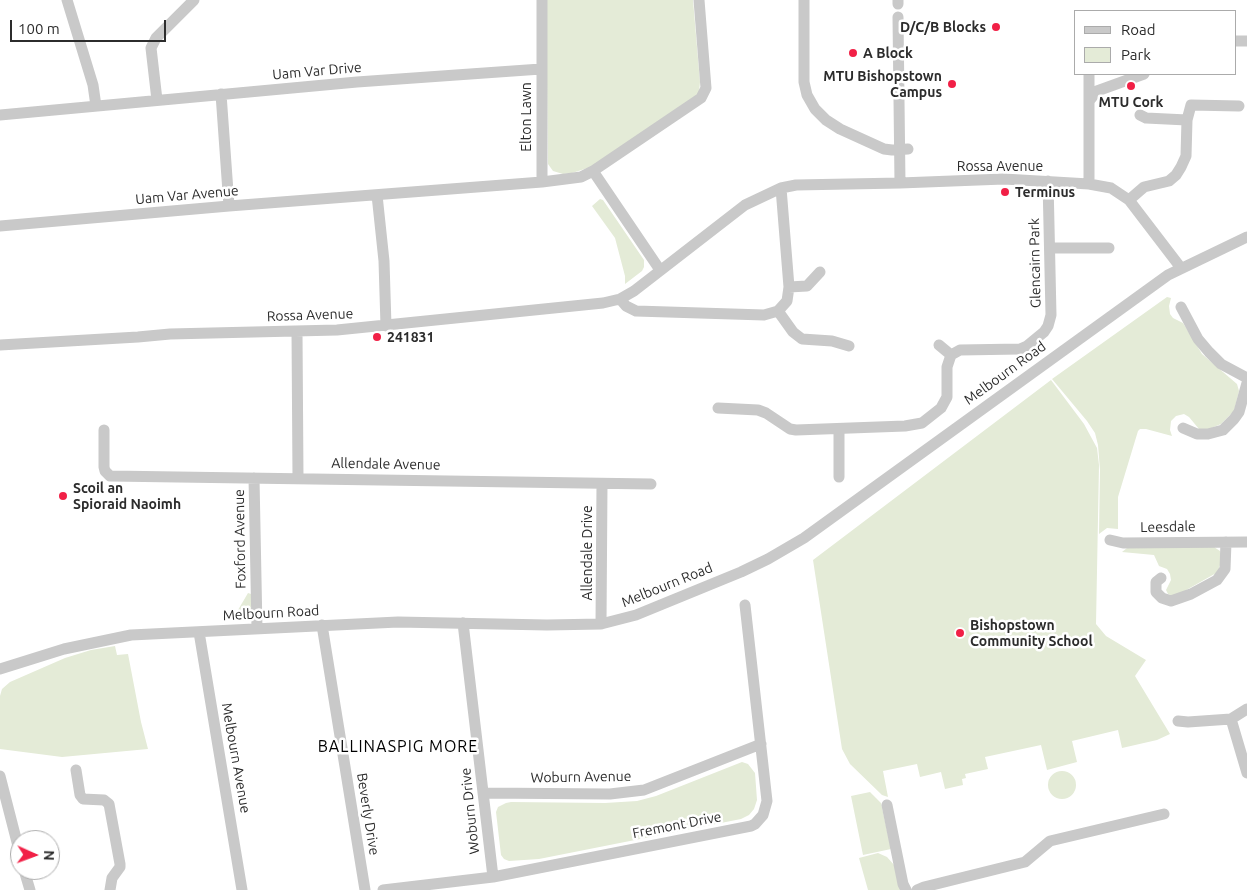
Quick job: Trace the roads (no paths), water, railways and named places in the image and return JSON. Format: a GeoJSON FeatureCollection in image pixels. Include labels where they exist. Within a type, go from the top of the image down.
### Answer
{"type":"FeatureCollection","features":[{"type":"Feature","properties":{"kind":"street"},"geometry":{"type":"LineString","coordinates":[[67,0],[93,85],[96,106]]}},
{"type":"Feature","properties":{"kind":"street"},"geometry":{"type":"LineString","coordinates":[[157,100],[151,48],[156,38],[194,0]]}},
{"type":"Feature","properties":{"kind":"street","name":"Elton Lawn"},"geometry":{"type":"LineString","coordinates":[[542,0],[542,182]]}},
{"type":"Feature","properties":{"kind":"street"},"geometry":{"type":"LineString","coordinates":[[542,182],[581,177],[592,171],[697,101],[705,92],[699,0]]}},
{"type":"Feature","properties":{"kind":"street"},"geometry":{"type":"LineString","coordinates":[[804,0],[804,82],[807,95],[815,109],[826,120],[840,129],[884,149],[903,149]]}},
{"type":"Feature","properties":{"kind":"street"},"geometry":{"type":"LineString","coordinates":[[898,17],[903,149],[900,184]]}},
{"type":"Feature","properties":{"kind":"street","name":"Uam Var Drive"},"geometry":{"type":"LineString","coordinates":[[0,115],[221,94],[541,69]]}},
{"type":"Feature","properties":{"kind":"street"},"geometry":{"type":"LineString","coordinates":[[1089,75],[1089,184]]}},
{"type":"Feature","properties":{"kind":"street"},"geometry":{"type":"LineString","coordinates":[[1089,100],[1097,90],[1141,75]]}},
{"type":"Feature","properties":{"kind":"street"},"geometry":{"type":"LineString","coordinates":[[221,94],[229,206]]}},
{"type":"Feature","properties":{"kind":"street"},"geometry":{"type":"LineString","coordinates":[[1129,200],[1144,187],[1169,181],[1176,175],[1186,156],[1187,120],[1191,105],[1239,106]]}},
{"type":"Feature","properties":{"kind":"street"},"geometry":{"type":"LineString","coordinates":[[1140,116],[1187,120]]}},
{"type":"Feature","properties":{"kind":"street"},"geometry":{"type":"LineString","coordinates":[[592,171],[660,270]]}},
{"type":"Feature","properties":{"kind":"street","name":"Rossa Avenue"},"geometry":{"type":"LineString","coordinates":[[0,345],[138,338],[170,334],[297,332],[386,326],[603,304],[620,299],[634,291],[745,205],[781,188],[796,185],[900,184],[1004,179],[1089,184],[1111,188],[1129,200],[1181,268]]}},
{"type":"Feature","properties":{"kind":"street","name":"Glencairn Park"},"geometry":{"type":"LineString","coordinates":[[951,355],[960,350],[1020,348],[1027,346],[1044,332],[1048,326],[1051,315],[1048,181]]}},
{"type":"Feature","properties":{"kind":"street","name":"Uam Var Avenue"},"geometry":{"type":"LineString","coordinates":[[0,226],[542,182]]}},
{"type":"Feature","properties":{"kind":"street"},"geometry":{"type":"LineString","coordinates":[[620,299],[626,306],[636,311],[753,315],[769,314],[778,311],[787,301],[789,287],[780,233],[781,188]]}},
{"type":"Feature","properties":{"kind":"street"},"geometry":{"type":"LineString","coordinates":[[377,195],[383,251],[386,326]]}},
{"type":"Feature","properties":{"kind":"street","name":"Melbourn Road"},"geometry":{"type":"LineString","coordinates":[[0,669],[64,649],[121,637],[398,622],[547,625],[601,624],[636,615],[768,559],[801,540],[912,462],[1042,364],[1168,275],[1247,237]]}},
{"type":"Feature","properties":{"kind":"street"},"geometry":{"type":"LineString","coordinates":[[1050,248],[1109,248]]}},
{"type":"Feature","properties":{"kind":"street"},"geometry":{"type":"LineString","coordinates":[[789,287],[807,286],[820,272]]}},
{"type":"Feature","properties":{"kind":"street"},"geometry":{"type":"LineString","coordinates":[[1181,307],[1198,339],[1209,352],[1221,364],[1247,378]]}},
{"type":"Feature","properties":{"kind":"street"},"geometry":{"type":"LineString","coordinates":[[778,311],[791,329],[802,339],[832,341],[849,346]]}},
{"type":"Feature","properties":{"kind":"street"},"geometry":{"type":"LineString","coordinates":[[297,332],[298,478]]}},
{"type":"Feature","properties":{"kind":"street"},"geometry":{"type":"LineString","coordinates":[[718,408],[758,410],[793,430],[905,426],[922,423],[941,408],[947,397],[947,368],[951,355],[939,345]]}},
{"type":"Feature","properties":{"kind":"street"},"geometry":{"type":"LineString","coordinates":[[1184,428],[1197,434],[1208,434],[1223,430],[1239,412],[1247,383]]}},
{"type":"Feature","properties":{"kind":"street"},"geometry":{"type":"LineString","coordinates":[[839,429],[839,477]]}},
{"type":"Feature","properties":{"kind":"street","name":"Allendale Avenue"},"geometry":{"type":"LineString","coordinates":[[104,430],[104,471],[110,476],[651,484]]}},
{"type":"Feature","properties":{"kind":"street","name":"Foxford Avenue"},"geometry":{"type":"LineString","coordinates":[[254,478],[257,629]]}},
{"type":"Feature","properties":{"kind":"street","name":"Allendale Drive"},"geometry":{"type":"LineString","coordinates":[[601,624],[602,484]]}},
{"type":"Feature","properties":{"kind":"street","name":"Leesdale"},"geometry":{"type":"LineString","coordinates":[[1110,540],[1123,543],[1247,542]]}},
{"type":"Feature","properties":{"kind":"street"},"geometry":{"type":"LineString","coordinates":[[1161,578],[1156,582],[1156,592],[1162,598],[1171,601],[1191,594],[1217,580],[1225,569],[1226,542]]}},
{"type":"Feature","properties":{"kind":"street","name":"Fremont Drive"},"geometry":{"type":"LineString","coordinates":[[384,890],[493,877],[751,826],[763,815],[767,801],[745,605]]}},
{"type":"Feature","properties":{"kind":"street","name":"Woburn Drive"},"geometry":{"type":"LineString","coordinates":[[463,623],[493,877]]}},
{"type":"Feature","properties":{"kind":"street","name":"Beverly Drive"},"geometry":{"type":"LineString","coordinates":[[322,625],[366,890]]}},
{"type":"Feature","properties":{"kind":"street","name":"Melbourn Avenue"},"geometry":{"type":"LineString","coordinates":[[199,632],[242,890]]}},
{"type":"Feature","properties":{"kind":"street"},"geometry":{"type":"LineString","coordinates":[[1178,721],[1231,719],[1247,709]]}},
{"type":"Feature","properties":{"kind":"street"},"geometry":{"type":"LineString","coordinates":[[1231,719],[1247,773]]}},
{"type":"Feature","properties":{"kind":"street","name":"Woburn Avenue"},"geometry":{"type":"LineString","coordinates":[[484,793],[610,794],[644,790],[761,744]]}},
{"type":"Feature","properties":{"kind":"street"},"geometry":{"type":"LineString","coordinates":[[76,770],[80,795],[83,799],[104,800],[109,804],[120,864],[120,868],[112,878],[110,890]]}},
{"type":"Feature","properties":{"kind":"street"},"geometry":{"type":"LineString","coordinates":[[0,776],[14,830]]}},
{"type":"Feature","properties":{"kind":"street"},"geometry":{"type":"LineString","coordinates":[[887,805],[903,884],[906,890]]}},
{"type":"Feature","properties":{"kind":"street"},"geometry":{"type":"LineString","coordinates":[[917,890],[1025,862],[1050,841],[1164,814]]}},
{"type":"Feature","properties":{"kind":"place","name":"D/C/B Blocks"},"geometry":{"type":"Point","coordinates":[996,27]}},
{"type":"Feature","properties":{"kind":"place","name":"A Block"},"geometry":{"type":"Point","coordinates":[853,53]}},
{"type":"Feature","properties":{"kind":"place","name":"MTU Bishopstown Campus"},"geometry":{"type":"Point","coordinates":[952,84]}},
{"type":"Feature","properties":{"kind":"place","name":"MTU Cork"},"geometry":{"type":"Point","coordinates":[1131,86]}},
{"type":"Feature","properties":{"kind":"place","name":"Terminus"},"geometry":{"type":"Point","coordinates":[1005,192]}},
{"type":"Feature","properties":{"kind":"place","name":"241831"},"geometry":{"type":"Point","coordinates":[377,337]}},
{"type":"Feature","properties":{"kind":"place","name":"Scoil an Spioraid Naoimh"},"geometry":{"type":"Point","coordinates":[63,496]}},
{"type":"Feature","properties":{"kind":"place","name":"Bishopstown Community School"},"geometry":{"type":"Point","coordinates":[960,633]}},
{"type":"Feature","properties":{"kind":"district","name":"BALLINASPIG MORE"},"geometry":{"type":"Point","coordinates":[398,747]}}]}
